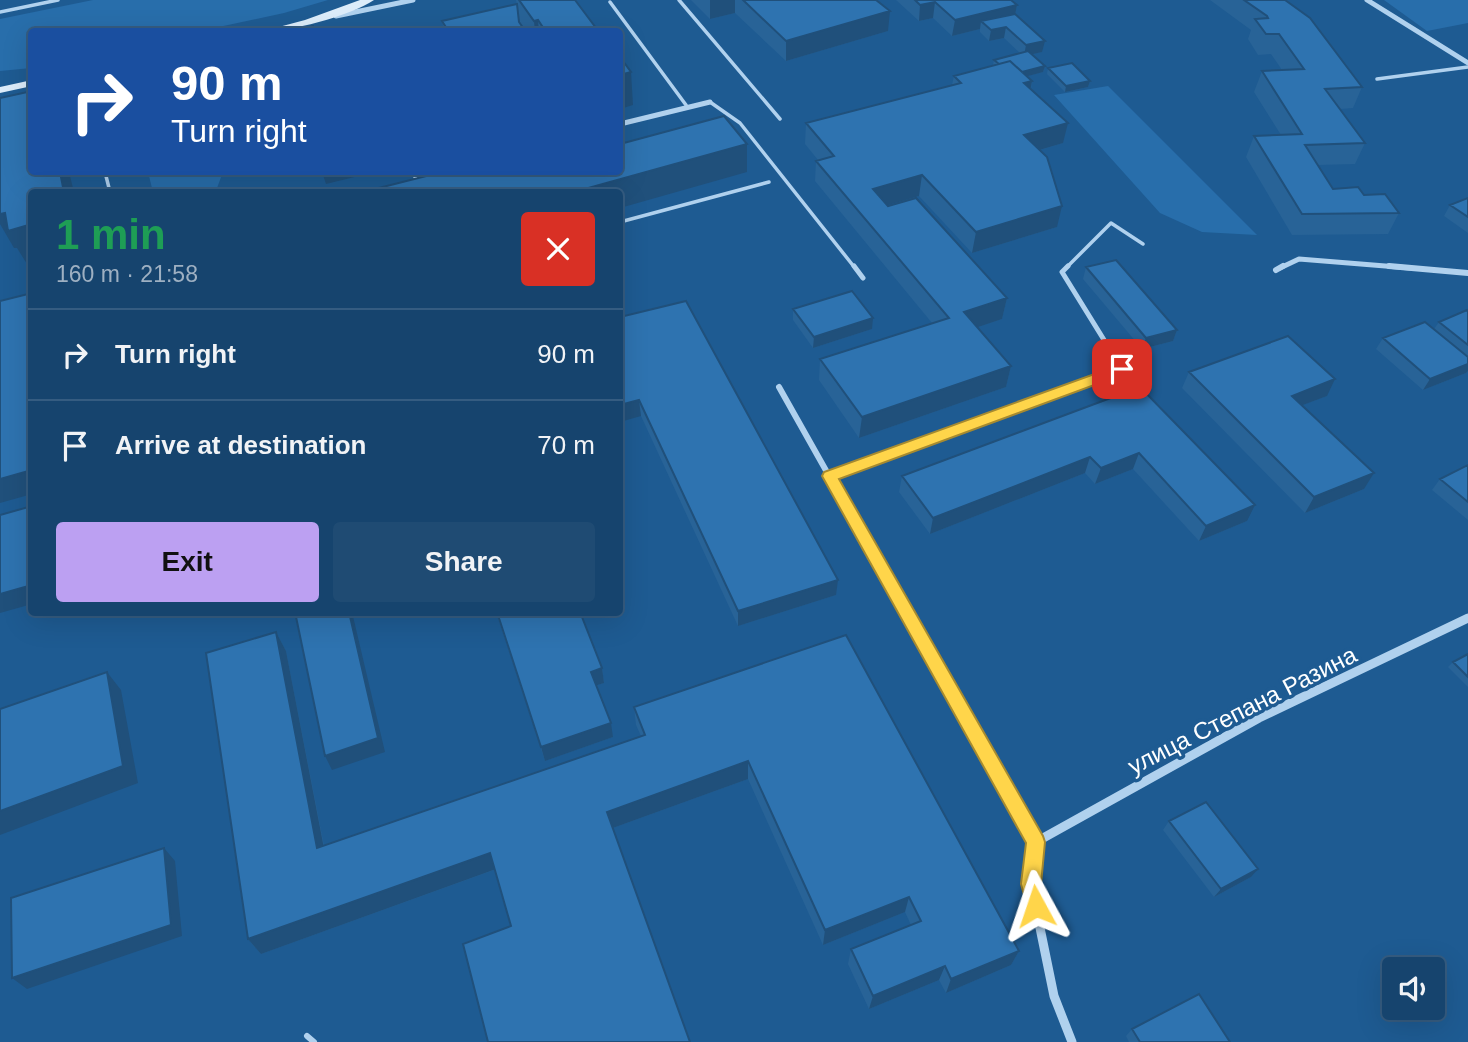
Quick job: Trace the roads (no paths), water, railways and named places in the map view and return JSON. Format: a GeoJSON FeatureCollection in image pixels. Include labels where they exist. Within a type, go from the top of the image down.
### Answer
{"type":"FeatureCollection","features":[{"type":"Feature","properties":{"kind":"main road"},"geometry":{"type":"LineString","coordinates":[[282,28],[308,22],[369,0]]}},
{"type":"Feature","properties":{"kind":"main road"},"geometry":{"type":"LineString","coordinates":[[0,90],[28,84]]}},
{"type":"Feature","properties":{"kind":"street"},"geometry":{"type":"LineString","coordinates":[[308,22],[413,0]]}},
{"type":"Feature","properties":{"kind":"street"},"geometry":{"type":"LineString","coordinates":[[1367,0],[1468,65]]}},
{"type":"Feature","properties":{"kind":"street"},"geometry":{"type":"LineString","coordinates":[[623,123],[710,102]]}},
{"type":"Feature","properties":{"kind":"street"},"geometry":{"type":"LineString","coordinates":[[412,189],[431,184]]}},
{"type":"Feature","properties":{"kind":"street"},"geometry":{"type":"LineString","coordinates":[[1276,270],[1299,259],[1468,273]]}},
{"type":"Feature","properties":{"kind":"street"},"geometry":{"type":"LineString","coordinates":[[779,387],[1036,842],[1031,884],[1054,996],[1072,1042]]}},
{"type":"Feature","properties":{"kind":"street","name":"улица Степана Разина"},"geometry":{"type":"LineString","coordinates":[[1036,842],[1259,718],[1468,618]]}},
{"type":"Feature","properties":{"kind":"lane"},"geometry":{"type":"LineString","coordinates":[[0,12],[58,0]]}},
{"type":"Feature","properties":{"kind":"lane"},"geometry":{"type":"LineString","coordinates":[[679,0],[780,119]]}},
{"type":"Feature","properties":{"kind":"lane"},"geometry":{"type":"LineString","coordinates":[[610,2],[686,106]]}},
{"type":"Feature","properties":{"kind":"lane"},"geometry":{"type":"LineString","coordinates":[[1377,79],[1468,65]]}},
{"type":"Feature","properties":{"kind":"lane"},"geometry":{"type":"LineString","coordinates":[[710,102],[740,123],[863,278]]}},
{"type":"Feature","properties":{"kind":"lane"},"geometry":{"type":"LineString","coordinates":[[414,175],[419,187]]}},
{"type":"Feature","properties":{"kind":"lane"},"geometry":{"type":"LineString","coordinates":[[513,175],[521,176]]}},
{"type":"Feature","properties":{"kind":"lane"},"geometry":{"type":"LineString","coordinates":[[623,221],[769,182]]}},
{"type":"Feature","properties":{"kind":"lane"},"geometry":{"type":"LineString","coordinates":[[830,476],[1122,369],[1062,272],[1111,223],[1143,244]]}},
{"type":"Feature","properties":{"kind":"lane"},"geometry":{"type":"LineString","coordinates":[[307,1036],[314,1042]]}}]}
